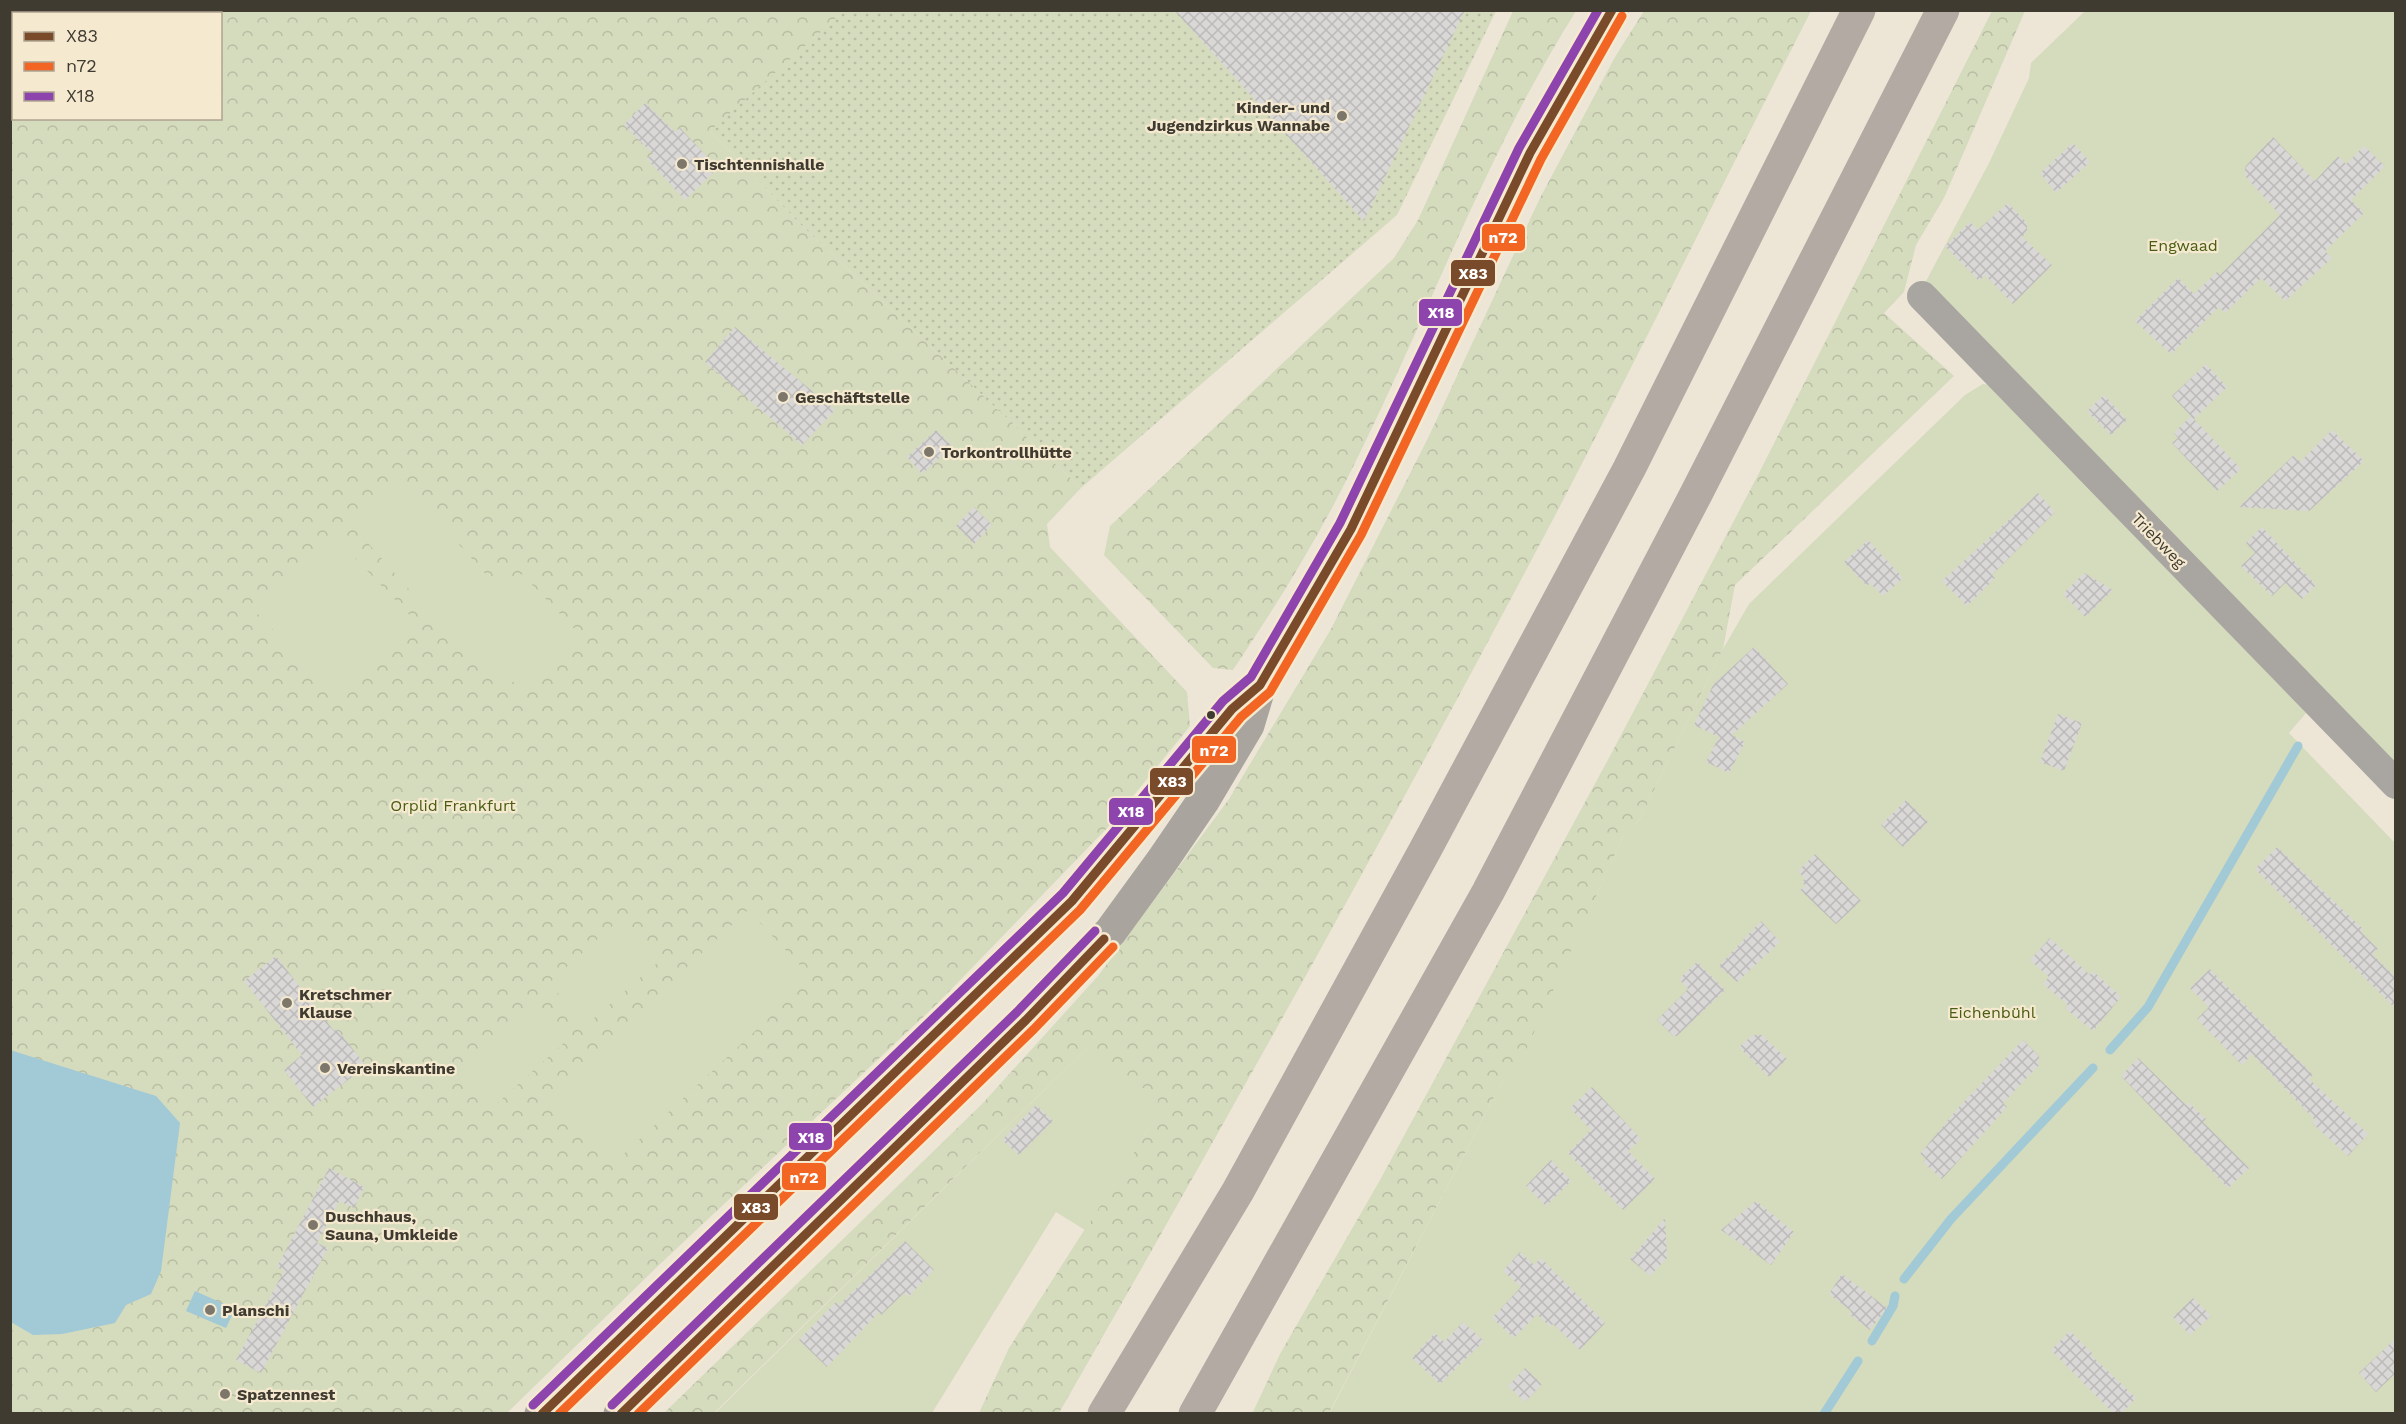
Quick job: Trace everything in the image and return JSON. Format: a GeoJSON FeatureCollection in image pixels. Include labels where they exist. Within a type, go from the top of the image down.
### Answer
{"type":"FeatureCollection","features":[{"type":"Feature","properties":{"kind":"highway"},"geometry":{"type":"LineString","coordinates":[[1104,1413],[1238,1191],[1424,852],[1629,469],[1859,10]]}},
{"type":"Feature","properties":{"kind":"highway"},"geometry":{"type":"LineString","coordinates":[[1195,1413],[1494,881],[1695,496],[1943,10]]}},
{"type":"Feature","properties":{"kind":"main road"},"geometry":{"type":"LineString","coordinates":[[620,1413],[1026,1020],[1111,931],[1203,801],[1248,725],[1260,685],[1351,529],[1530,153],[1612,10]]}},
{"type":"Feature","properties":{"kind":"main road"},"geometry":{"type":"LineString","coordinates":[[541,1413],[1072,901],[1232,709],[1260,685]]}},
{"type":"Feature","properties":{"kind":"street","name":"Triebweg"},"geometry":{"type":"LineString","coordinates":[[1922,296],[2396,784]]}},
{"type":"Feature","properties":{"kind":"green space","name":"Orplid Frankfurt"},"geometry":{"type":"Polygon","coordinates":[[[10,11],[844,11],[710,131],[800,224],[1081,488],[1047,524],[1050,547],[1187,692],[1190,726],[1108,827],[938,1003],[657,1267],[507,1413],[11,1413],[10,11]]]}},
{"type":"Feature","properties":{"kind":"green space"},"geometry":{"type":"Polygon","coordinates":[[[844,11],[1496,11],[1397,215],[1081,488],[800,224],[709,130],[844,11]]]}},
{"type":"Feature","properties":{"kind":"green space"},"geometry":{"type":"Polygon","coordinates":[[[1513,11],[1576,11],[1513,122],[1379,414],[1324,522],[1280,597],[1233,670],[1213,668],[1104,555],[1110,526],[1394,258],[1418,220],[1513,11]]]}},
{"type":"Feature","properties":{"kind":"green space"},"geometry":{"type":"Polygon","coordinates":[[[1644,11],[1811,11],[1590,448],[1436,738],[1312,964],[1059,1413],[979,1413],[1009,1348],[1157,1116],[1088,1047],[714,1413],[663,1414],[982,1104],[1098,976],[1229,799],[1331,629],[1428,438],[1540,198],[1615,57],[1644,11]]]}},
{"type":"Feature","properties":{"kind":"green space"},"geometry":{"type":"Polygon","coordinates":[[[1992,11],[2025,11],[1944,198],[1916,245],[1904,292],[1884,313],[1954,376],[1735,585],[1723,649],[1640,819],[1623,837],[1517,1071],[1502,1082],[1329,1413],[1252,1414],[1280,1354],[1380,1180],[1610,756],[1758,475],[1992,11]]]}},
{"type":"Feature","properties":{"kind":"green space","name":"Engwaad"},"geometry":{"type":"Polygon","coordinates":[[[2085,11],[2395,11],[2395,770],[1925,283],[1989,163],[2029,78],[2031,63],[2085,11]]]}},
{"type":"Feature","properties":{"kind":"green space","name":"Eichenbühl"},"geometry":{"type":"Polygon","coordinates":[[[1983,384],[1990,385],[2307,712],[2289,733],[2395,843],[2395,1413],[1329,1414],[1502,1082],[1517,1070],[1623,837],[1640,819],[1723,649],[1749,604],[1965,395],[1983,384]]]}},
{"type":"Feature","properties":{"kind":"green space"},"geometry":{"type":"Polygon","coordinates":[[[399,477],[497,587],[509,575],[515,580],[522,574],[583,638],[526,686],[507,679],[483,663],[461,642],[458,644],[349,522],[399,477]]]}},
{"type":"Feature","properties":{"kind":"green space"},"geometry":{"type":"Polygon","coordinates":[[[335,537],[420,626],[341,701],[256,612],[335,537]]]}},
{"type":"Feature","properties":{"kind":"green space"},"geometry":{"type":"Polygon","coordinates":[[[748,910],[812,978],[613,1164],[549,1096],[748,910]]]}},
{"type":"Feature","properties":{"kind":"green space"},"geometry":{"type":"Polygon","coordinates":[[[619,920],[657,963],[586,1025],[549,983],[619,920]]]}},
{"type":"Feature","properties":{"kind":"green space"},"geometry":{"type":"Polygon","coordinates":[[[529,1002],[566,1041],[493,1107],[457,1068],[529,1002]]]}},
{"type":"Feature","properties":{"kind":"green space"},"geometry":{"type":"Polygon","coordinates":[[[1088,1047],[1158,1099],[1157,1116],[1085,1230],[1056,1212],[932,1413],[714,1414],[1088,1047]]]}},
{"type":"Feature","properties":{"kind":"water"},"geometry":{"type":"Polygon","coordinates":[[[10,1050],[156,1096],[180,1123],[161,1271],[151,1294],[126,1305],[115,1323],[62,1334],[33,1335],[11,1322],[10,1050]]]}},
{"type":"Feature","properties":{"kind":"water","name":"Planschi"},"geometry":{"type":"Polygon","coordinates":[[[195,1291],[235,1309],[226,1328],[186,1311],[195,1291]]]}},
{"type":"Feature","properties":{"kind":"building","name":"Kinder- und Jugendzirkus Wannabe"},"geometry":{"type":"Polygon","coordinates":[[[1174,10],[1465,10],[1364,221],[1174,10]]]}},
{"type":"Feature","properties":{"kind":"building","name":"Tischtennishalle"},"geometry":{"type":"Polygon","coordinates":[[[645,103],[675,132],[680,128],[718,168],[685,200],[647,159],[653,154],[624,125],[645,103]]]}},
{"type":"Feature","properties":{"kind":"building"},"geometry":{"type":"Polygon","coordinates":[[[2273,137],[2315,181],[2338,156],[2346,164],[2364,146],[2385,166],[2351,200],[2364,213],[2325,251],[2332,258],[2285,301],[2261,278],[2225,313],[2219,307],[2171,354],[2135,321],[2178,278],[2194,294],[2217,272],[2220,275],[2280,215],[2245,176],[2245,167],[2273,137]]]}},
{"type":"Feature","properties":{"kind":"building"},"geometry":{"type":"Polygon","coordinates":[[[2073,143],[2090,162],[2056,193],[2040,173],[2073,143]]]}},
{"type":"Feature","properties":{"kind":"building"},"geometry":{"type":"Polygon","coordinates":[[[2008,203],[2027,223],[2027,232],[2022,237],[2052,265],[2013,304],[1985,275],[1979,281],[1945,246],[1970,222],[1978,230],[2008,203]]]}},
{"type":"Feature","properties":{"kind":"building","name":"Geschäftstelle"},"geometry":{"type":"Polygon","coordinates":[[[735,327],[835,410],[802,445],[705,362],[735,327]]]}},
{"type":"Feature","properties":{"kind":"building"},"geometry":{"type":"Polygon","coordinates":[[[2206,364],[2227,387],[2194,419],[2241,469],[2217,491],[2172,443],[2178,438],[2174,433],[2191,416],[2172,396],[2206,364]]]}},
{"type":"Feature","properties":{"kind":"building"},"geometry":{"type":"Polygon","coordinates":[[[2104,395],[2127,420],[2111,435],[2087,411],[2104,395]]]}},
{"type":"Feature","properties":{"kind":"building","name":"Torkontrollhütte"},"geometry":{"type":"Polygon","coordinates":[[[936,430],[952,446],[922,474],[907,457],[936,430]]]}},
{"type":"Feature","properties":{"kind":"building"},"geometry":{"type":"Polygon","coordinates":[[[2332,430],[2364,461],[2309,511],[2239,507],[2294,455],[2300,462],[2332,430]]]}},
{"type":"Feature","properties":{"kind":"building"},"geometry":{"type":"Polygon","coordinates":[[[2038,493],[2055,512],[1992,575],[1995,578],[1967,606],[1942,581],[2038,493]]]}},
{"type":"Feature","properties":{"kind":"building"},"geometry":{"type":"Polygon","coordinates":[[[974,507],[992,525],[974,544],[956,526],[974,507]]]}},
{"type":"Feature","properties":{"kind":"building"},"geometry":{"type":"Polygon","coordinates":[[[2262,527],[2316,585],[2302,599],[2285,583],[2272,596],[2241,566],[2255,553],[2246,543],[2262,527]]]}},
{"type":"Feature","properties":{"kind":"building"},"geometry":{"type":"Polygon","coordinates":[[[1868,540],[1903,578],[1883,596],[1870,583],[1867,586],[1844,562],[1868,540]]]}},
{"type":"Feature","properties":{"kind":"building"},"geometry":{"type":"Polygon","coordinates":[[[2084,573],[2113,590],[2085,617],[2063,594],[2084,573]]]}},
{"type":"Feature","properties":{"kind":"building"},"geometry":{"type":"Polygon","coordinates":[[[1754,647],[1788,684],[1732,735],[1745,742],[1729,773],[1706,762],[1719,737],[1694,725],[1713,685],[1754,647]]]}},
{"type":"Feature","properties":{"kind":"building"},"geometry":{"type":"Polygon","coordinates":[[[2058,714],[2082,723],[2064,771],[2040,762],[2058,714]]]}},
{"type":"Feature","properties":{"kind":"building"},"geometry":{"type":"Polygon","coordinates":[[[1906,800],[1928,822],[1903,847],[1881,825],[1906,800]]]}},
{"type":"Feature","properties":{"kind":"building"},"geometry":{"type":"Polygon","coordinates":[[[2277,847],[2363,929],[2361,932],[2378,949],[2372,954],[2396,978],[2396,1009],[2255,869],[2277,847]]]}},
{"type":"Feature","properties":{"kind":"building"},"geometry":{"type":"Polygon","coordinates":[[[1815,854],[1861,901],[1836,924],[1800,890],[1805,886],[1802,882],[1805,879],[1798,871],[1815,854]]]}},
{"type":"Feature","properties":{"kind":"building"},"geometry":{"type":"Polygon","coordinates":[[[1761,921],[1780,942],[1737,982],[1719,966],[1761,921]]]}},
{"type":"Feature","properties":{"kind":"building"},"geometry":{"type":"Polygon","coordinates":[[[2050,938],[2090,975],[2093,971],[2121,997],[2093,1031],[2065,1008],[2068,1005],[2043,984],[2049,977],[2030,960],[2050,938]]]}},
{"type":"Feature","properties":{"kind":"building"},"geometry":{"type":"Polygon","coordinates":[[[276,956],[334,1031],[337,1029],[366,1066],[313,1107],[284,1070],[302,1055],[244,981],[276,956]]]}},
{"type":"Feature","properties":{"kind":"building"},"geometry":{"type":"Polygon","coordinates":[[[1697,962],[1725,990],[1677,1036],[1673,1036],[1657,1020],[1688,989],[1679,979],[1697,962]]]}},
{"type":"Feature","properties":{"kind":"building"},"geometry":{"type":"Polygon","coordinates":[[[2210,969],[2313,1075],[2309,1079],[2368,1134],[2348,1156],[2312,1123],[2315,1120],[2252,1054],[2242,1065],[2197,1019],[2209,1007],[2190,988],[2210,969]]]}},
{"type":"Feature","properties":{"kind":"building"},"geometry":{"type":"Polygon","coordinates":[[[1753,1035],[1762,1035],[1787,1059],[1769,1077],[1739,1047],[1753,1035]]]}},
{"type":"Feature","properties":{"kind":"building"},"geometry":{"type":"Polygon","coordinates":[[[2023,1040],[2039,1056],[2039,1065],[2003,1103],[2007,1107],[1942,1179],[1923,1162],[1926,1159],[1920,1154],[1959,1107],[2023,1040]]]}},
{"type":"Feature","properties":{"kind":"building"},"geometry":{"type":"Polygon","coordinates":[[[2138,1058],[2186,1105],[2188,1102],[2206,1119],[2203,1122],[2249,1168],[2228,1188],[2121,1076],[2138,1058]]]}},
{"type":"Feature","properties":{"kind":"building"},"geometry":{"type":"Polygon","coordinates":[[[1592,1087],[1641,1139],[1628,1151],[1655,1179],[1623,1210],[1568,1153],[1591,1130],[1570,1108],[1592,1087]]]}},
{"type":"Feature","properties":{"kind":"building"},"geometry":{"type":"Polygon","coordinates":[[[1036,1105],[1053,1121],[1019,1155],[1002,1140],[1036,1105]]]}},
{"type":"Feature","properties":{"kind":"building"},"geometry":{"type":"Polygon","coordinates":[[[1551,1160],[1571,1181],[1546,1206],[1526,1186],[1551,1160]]]}},
{"type":"Feature","properties":{"kind":"building"},"geometry":{"type":"Polygon","coordinates":[[[329,1168],[364,1187],[354,1208],[339,1201],[317,1243],[328,1248],[261,1373],[236,1360],[284,1271],[277,1267],[329,1168]]]}},
{"type":"Feature","properties":{"kind":"building"},"geometry":{"type":"Polygon","coordinates":[[[1756,1201],[1794,1232],[1771,1265],[1721,1230],[1756,1201]]]}},
{"type":"Feature","properties":{"kind":"building"},"geometry":{"type":"Polygon","coordinates":[[[1665,1218],[1667,1258],[1650,1276],[1630,1259],[1665,1218]]]}},
{"type":"Feature","properties":{"kind":"building"},"geometry":{"type":"Polygon","coordinates":[[[905,1241],[934,1270],[908,1297],[904,1293],[881,1315],[879,1312],[827,1367],[799,1340],[836,1302],[839,1305],[905,1241]]]}},
{"type":"Feature","properties":{"kind":"building"},"geometry":{"type":"Polygon","coordinates":[[[1520,1252],[1534,1265],[1541,1258],[1605,1323],[1580,1350],[1553,1324],[1550,1327],[1537,1314],[1514,1338],[1492,1318],[1521,1287],[1503,1271],[1520,1252]]]}},
{"type":"Feature","properties":{"kind":"building"},"geometry":{"type":"Polygon","coordinates":[[[1842,1274],[1887,1308],[1870,1330],[1849,1314],[1851,1311],[1829,1294],[1842,1274]]]}},
{"type":"Feature","properties":{"kind":"building"},"geometry":{"type":"Polygon","coordinates":[[[2193,1298],[2211,1316],[2190,1335],[2173,1317],[2193,1298]]]}},
{"type":"Feature","properties":{"kind":"building"},"geometry":{"type":"Polygon","coordinates":[[[1463,1322],[1484,1341],[1440,1384],[1412,1358],[1435,1333],[1444,1342],[1463,1322]]]}},
{"type":"Feature","properties":{"kind":"building"},"geometry":{"type":"Polygon","coordinates":[[[2070,1331],[2093,1354],[2092,1356],[2136,1398],[2122,1413],[2113,1413],[2051,1350],[2070,1331]]]}},
{"type":"Feature","properties":{"kind":"building"},"geometry":{"type":"Polygon","coordinates":[[[2396,1338],[2396,1373],[2376,1392],[2359,1373],[2396,1338]]]}},
{"type":"Feature","properties":{"kind":"building"},"geometry":{"type":"Polygon","coordinates":[[[1525,1368],[1542,1384],[1525,1402],[1508,1386],[1525,1368]]]}},
{"type":"Feature","properties":{"kind":"waterway"},"geometry":{"type":"LineString","coordinates":[[2110,1050],[2148,1007],[2298,746]]}},
{"type":"Feature","properties":{"kind":"waterway"},"geometry":{"type":"LineString","coordinates":[[1904,1279],[1951,1219],[2093,1068]]}},
{"type":"Feature","properties":{"kind":"waterway"},"geometry":{"type":"LineString","coordinates":[[1872,1341],[1893,1306],[1895,1296]]}},
{"type":"Feature","properties":{"kind":"waterway"},"geometry":{"type":"LineString","coordinates":[[1824,1414],[1858,1361]]}},
{"type":"Feature","properties":{"kind":"transit line","name":"X18"},"geometry":{"type":"LineString","coordinates":[[533,1405],[1063,893],[1223,701],[1251,677],[1340,523],[1519,148],[1598,10]]}},
{"type":"Feature","properties":{"kind":"transit line","name":"X83"},"geometry":{"type":"LineString","coordinates":[[542,1414],[1072,901],[1232,709],[1260,685],[1351,529],[1530,153],[1612,10]]}},
{"type":"Feature","properties":{"kind":"transit line","name":"n72"},"geometry":{"type":"LineString","coordinates":[[559,1414],[1080,910],[1241,717],[1270,692],[1361,535],[1541,159],[1622,16]]}},
{"type":"Feature","properties":{"kind":"transit line","name":"X18"},"geometry":{"type":"LineString","coordinates":[[612,1405],[1017,1012],[1095,931]]}},
{"type":"Feature","properties":{"kind":"transit line","name":"X83"},"geometry":{"type":"LineString","coordinates":[[621,1414],[1026,1020],[1104,939]]}},
{"type":"Feature","properties":{"kind":"transit line","name":"n72"},"geometry":{"type":"LineString","coordinates":[[638,1414],[1034,1029],[1113,947]]}},
{"type":"Feature","properties":{"kind":"place","name":"Kinder- und Jugendzirkus Wannabe"},"geometry":{"type":"Point","coordinates":[1342,116]}},
{"type":"Feature","properties":{"kind":"place","name":"Tischtennishalle"},"geometry":{"type":"Point","coordinates":[682,164]}},
{"type":"Feature","properties":{"kind":"place","name":"Geschäftstelle"},"geometry":{"type":"Point","coordinates":[783,397]}},
{"type":"Feature","properties":{"kind":"place","name":"Torkontrollhütte"},"geometry":{"type":"Point","coordinates":[929,452]}},
{"type":"Feature","properties":{"kind":"place","name":"Kretschmer Klause"},"geometry":{"type":"Point","coordinates":[287,1003]}},
{"type":"Feature","properties":{"kind":"place","name":"Vereinskantine"},"geometry":{"type":"Point","coordinates":[325,1068]}},
{"type":"Feature","properties":{"kind":"place","name":"Duschhaus, Sauna, Umkleide"},"geometry":{"type":"Point","coordinates":[313,1225]}},
{"type":"Feature","properties":{"kind":"place","name":"Planschi"},"geometry":{"type":"Point","coordinates":[210,1310]}},
{"type":"Feature","properties":{"kind":"place","name":"Spatzennest"},"geometry":{"type":"Point","coordinates":[225,1394]}}]}
